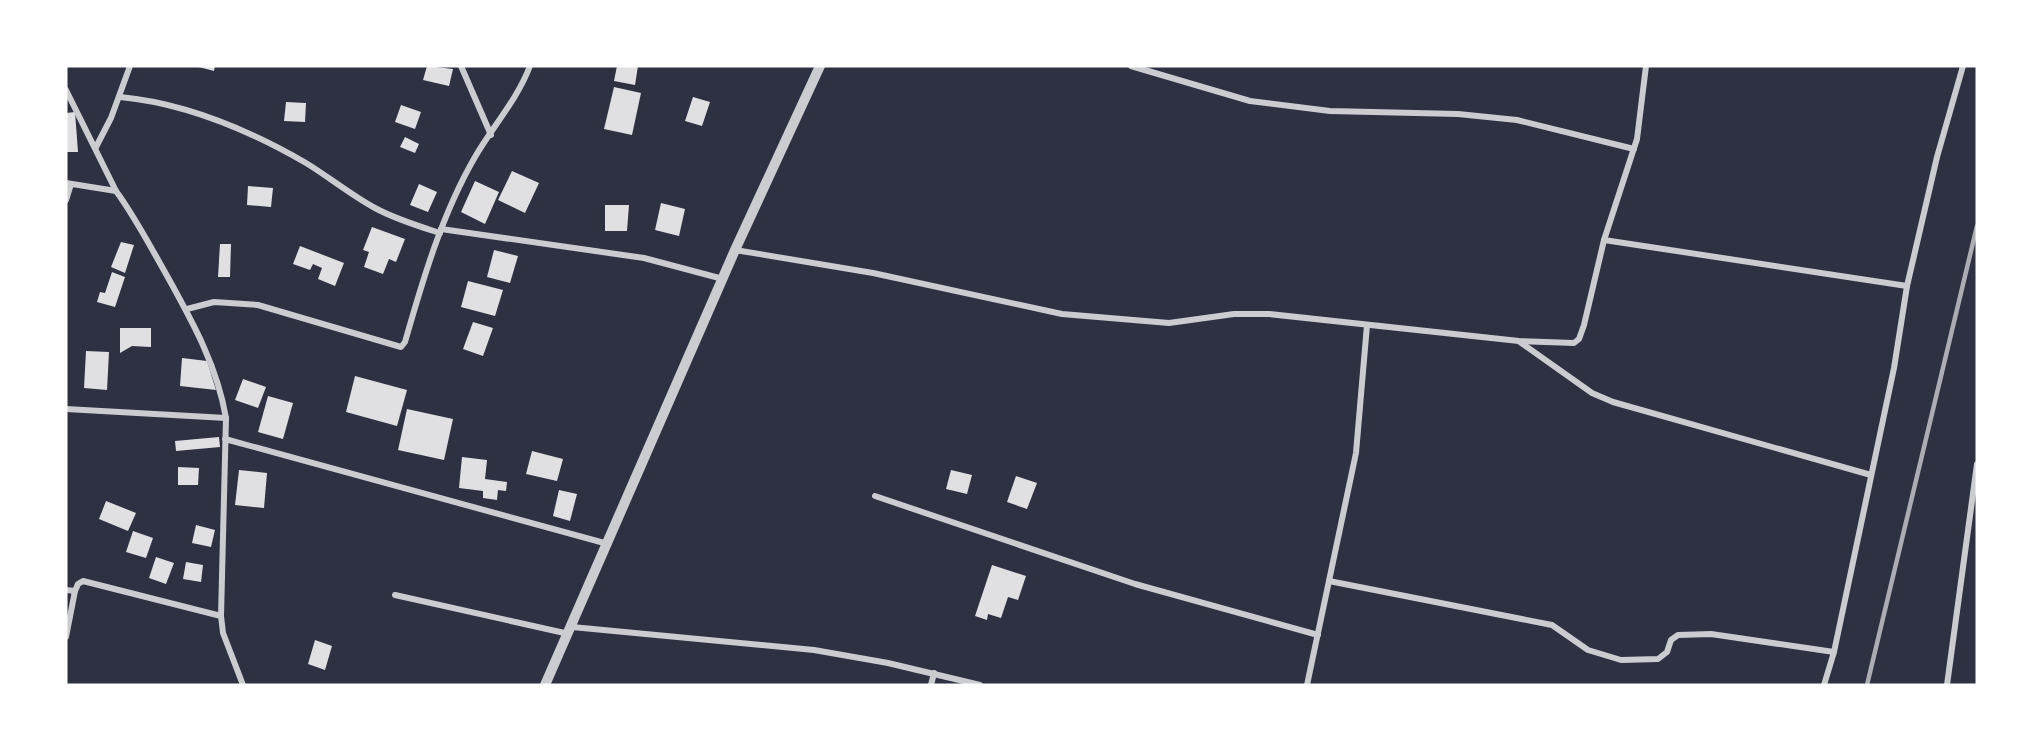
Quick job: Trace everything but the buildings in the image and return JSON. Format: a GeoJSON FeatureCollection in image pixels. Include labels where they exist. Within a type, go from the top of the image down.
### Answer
{"type":"FeatureCollection","features":[{"type":"Feature","properties":{"kind":"street"},"geometry":{"type":"LineString","coordinates":[[96,147],[120,97],[130,66]]}},
{"type":"Feature","properties":{"kind":"street"},"geometry":{"type":"LineString","coordinates":[[460,66],[491,135]]}},
{"type":"Feature","properties":{"kind":"street"},"geometry":{"type":"LineString","coordinates":[[187,309],[214,302],[258,305],[401,347],[405,342],[440,231],[476,157],[521,87],[530,66]]}},
{"type":"Feature","properties":{"kind":"street"},"geometry":{"type":"LineString","coordinates":[[545,685],[609,544],[735,250],[820,66]]}},
{"type":"Feature","properties":{"kind":"street"},"geometry":{"type":"LineString","coordinates":[[1131,66],[1250,101],[1330,111],[1458,114],[1517,120],[1634,150]]}},
{"type":"Feature","properties":{"kind":"street"},"geometry":{"type":"LineString","coordinates":[[735,250],[873,273],[1062,314],[1169,322],[1234,314],[1269,314],[1519,341],[1574,343],[1580,339],[1604,240],[1634,150],[1645,91],[1646,66]]}},
{"type":"Feature","properties":{"kind":"street"},"geometry":{"type":"LineString","coordinates":[[1824,685],[1834,652],[1894,368],[1907,286],[1937,157],[1963,66]]}},
{"type":"Feature","properties":{"kind":"street"},"geometry":{"type":"LineString","coordinates":[[66,90],[116,191],[131,212],[187,309],[213,367],[226,418],[221,616],[223,633],[244,685]]}},
{"type":"Feature","properties":{"kind":"street"},"geometry":{"type":"LineString","coordinates":[[120,97],[148,100],[191,111],[240,131],[305,163],[376,208],[440,231],[644,258],[723,279]]}},
{"type":"Feature","properties":{"kind":"street"},"geometry":{"type":"LineString","coordinates":[[66,200],[69,184],[116,191]]}},
{"type":"Feature","properties":{"kind":"street"},"geometry":{"type":"LineString","coordinates":[[1604,240],[1907,286]]}},
{"type":"Feature","properties":{"kind":"street"},"geometry":{"type":"LineString","coordinates":[[1307,685],[1356,453],[1367,325]]}},
{"type":"Feature","properties":{"kind":"street"},"geometry":{"type":"LineString","coordinates":[[1519,341],[1592,393],[1613,402],[1871,475]]}},
{"type":"Feature","properties":{"kind":"street"},"geometry":{"type":"LineString","coordinates":[[66,409],[226,418]]}},
{"type":"Feature","properties":{"kind":"street"},"geometry":{"type":"LineString","coordinates":[[225,439],[609,544]]}},
{"type":"Feature","properties":{"kind":"street"},"geometry":{"type":"LineString","coordinates":[[1947,685],[1977,464]]}},
{"type":"Feature","properties":{"kind":"street"},"geometry":{"type":"LineString","coordinates":[[875,496],[1135,584],[1318,635]]}},
{"type":"Feature","properties":{"kind":"street"},"geometry":{"type":"LineString","coordinates":[[66,637],[75,591],[78,584],[83,581],[221,616]]}},
{"type":"Feature","properties":{"kind":"street"},"geometry":{"type":"LineString","coordinates":[[1329,581],[1551,625],[1588,650],[1621,660],[1658,659],[1667,652],[1671,640],[1678,635],[1711,634],[1834,652]]}},
{"type":"Feature","properties":{"kind":"street"},"geometry":{"type":"LineString","coordinates":[[66,590],[75,591]]}},
{"type":"Feature","properties":{"kind":"street"},"geometry":{"type":"LineString","coordinates":[[395,595],[571,631],[814,650],[934,673],[980,685]]}},
{"type":"Feature","properties":{"kind":"street"},"geometry":{"type":"LineString","coordinates":[[931,685],[934,673]]}},
{"type":"Feature","properties":{"kind":"railway"},"geometry":{"type":"LineString","coordinates":[[1867,685],[1977,226]]}}]}
